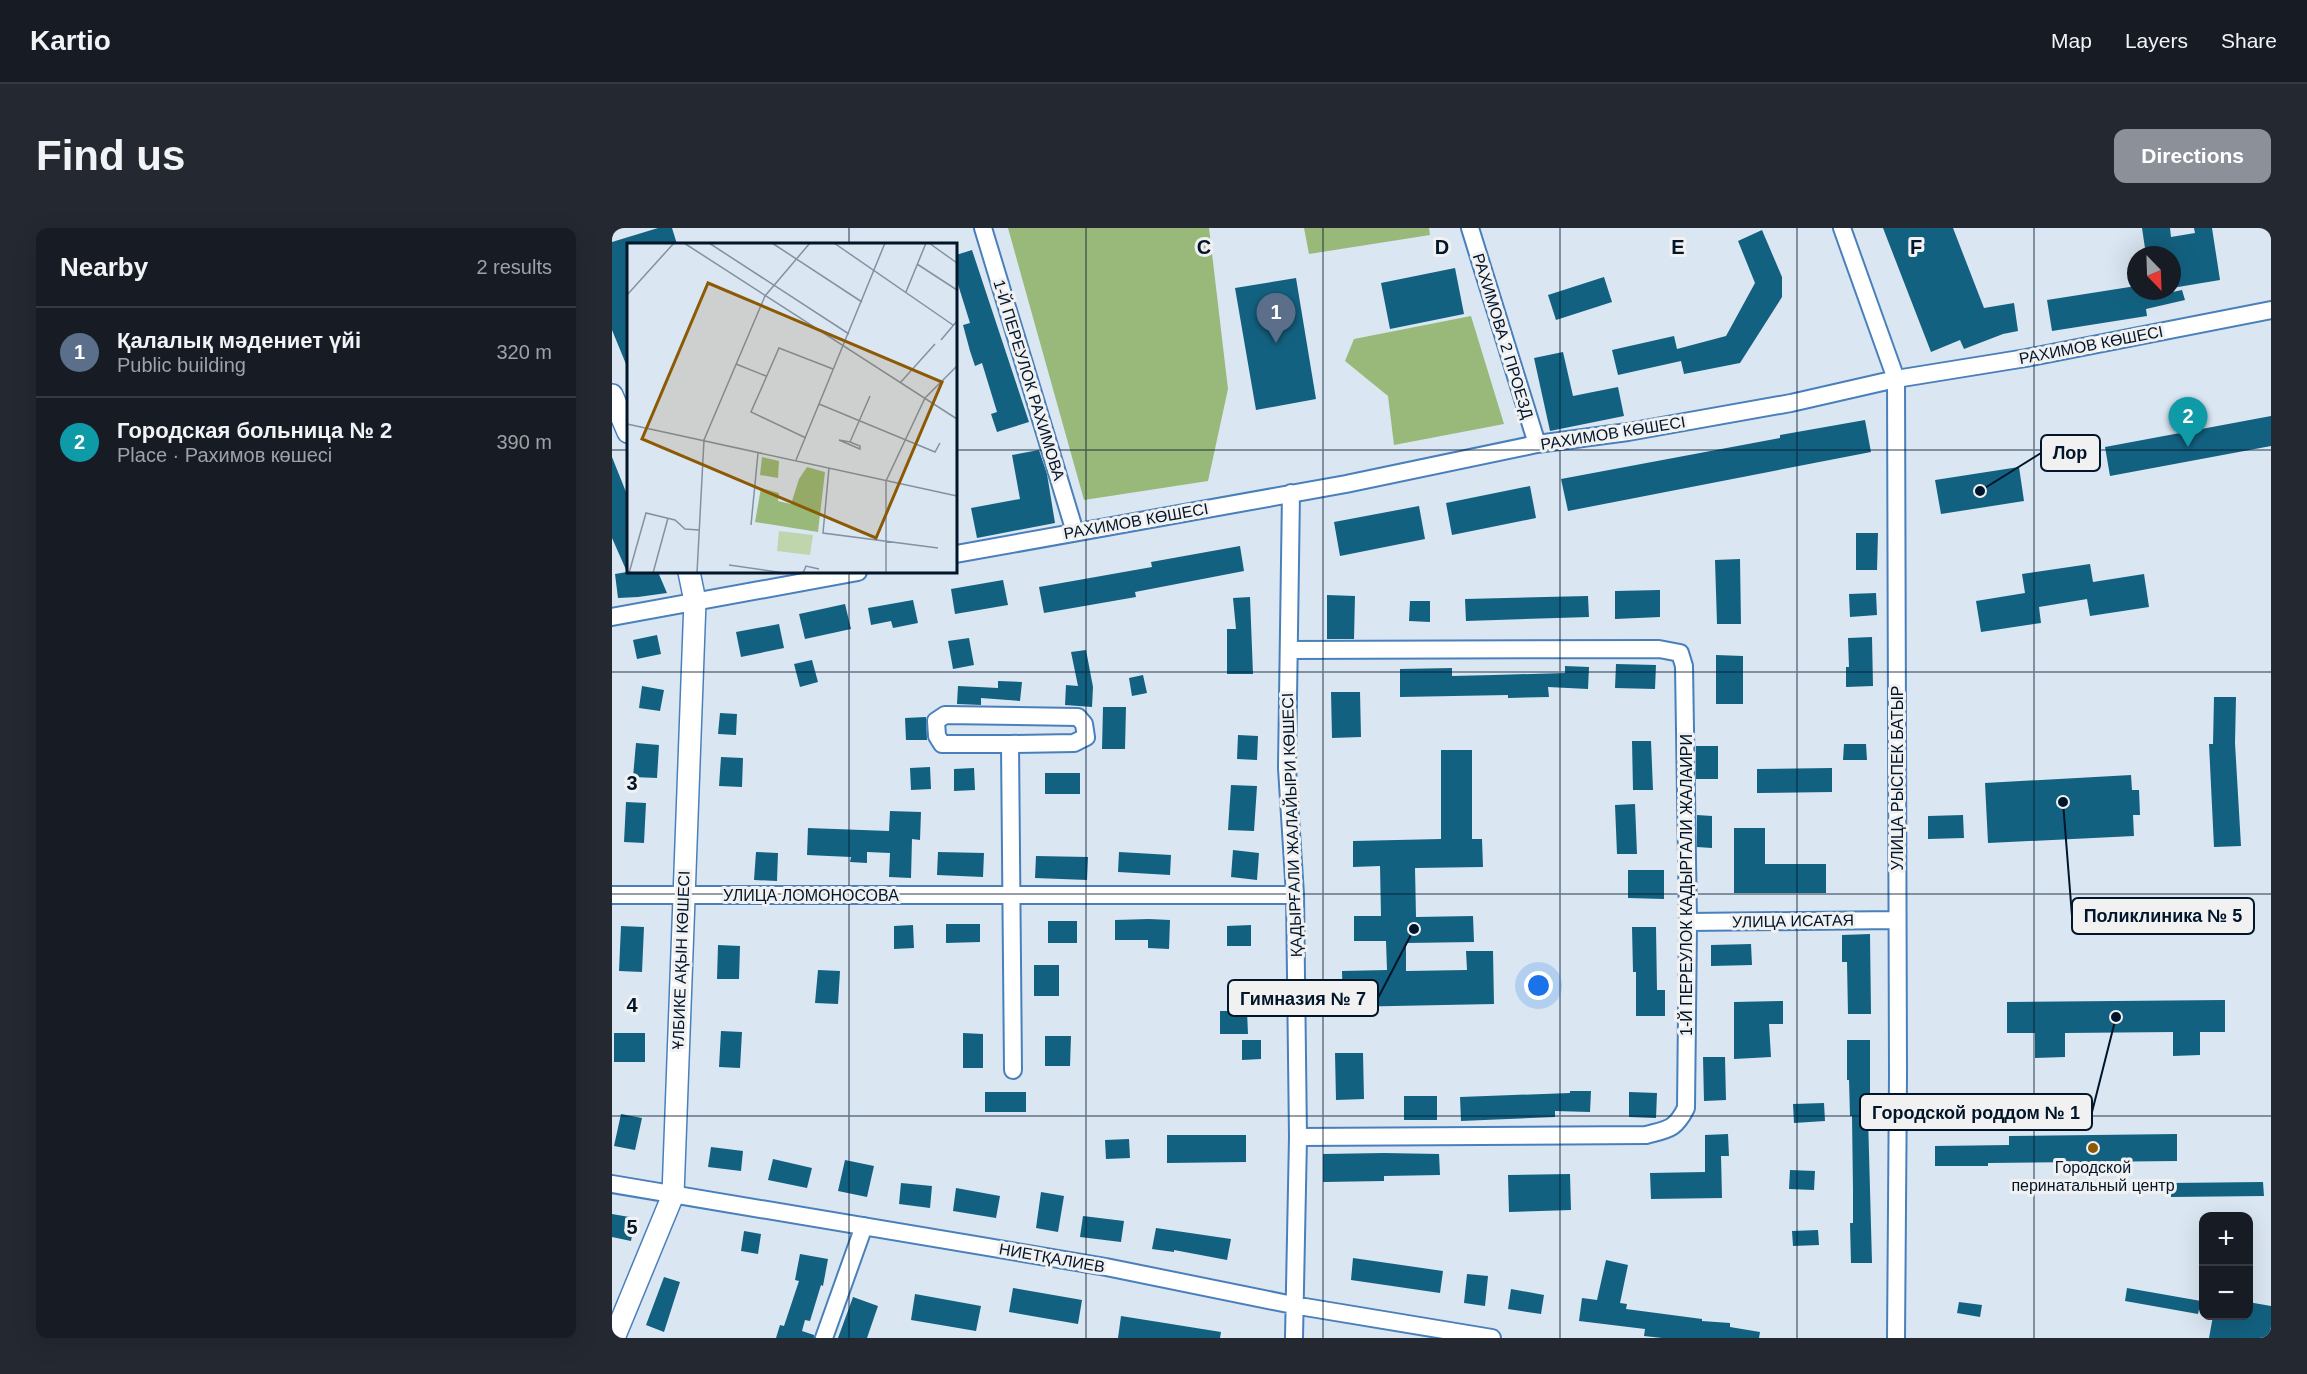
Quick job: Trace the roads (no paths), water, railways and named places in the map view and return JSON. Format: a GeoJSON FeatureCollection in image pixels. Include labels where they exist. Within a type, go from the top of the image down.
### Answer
{"type":"FeatureCollection","features":[{"type":"Feature","properties":{"kind":"main road"},"geometry":{"type":"LineString","coordinates":[[612,395],[627,430]]}},
{"type":"Feature","properties":{"kind":"main road","name":"ҰЛБИКЕ АҚЫН КӨШЕСІ"},"geometry":{"type":"LineString","coordinates":[[614,1338],[673,1195],[695,601],[689,573]]}},
{"type":"Feature","properties":{"kind":"street","name":"1-Й ПЕРЕУЛОК РАХИМОВА"},"geometry":{"type":"LineString","coordinates":[[983,228],[1075,532]]}},
{"type":"Feature","properties":{"kind":"street","name":"РАХИМОВА 2 ПРОЕЗД"},"geometry":{"type":"LineString","coordinates":[[1470,228],[1537,444]]}},
{"type":"Feature","properties":{"kind":"street","name":"УЛИЦА РЫСПЕК БАТЫР"},"geometry":{"type":"LineString","coordinates":[[1842,228],[1896,379],[1896,1338]]}},
{"type":"Feature","properties":{"kind":"street","name":"РАХИМОВ КӨШЕСІ"},"geometry":{"type":"LineString","coordinates":[[957,554],[1346,484],[1537,444],[1628,432],[1791,403],[1896,379],[2026,358],[2271,310]]}},
{"type":"Feature","properties":{"kind":"street","name":"ҚАДЫРҒАЛИ ЖАЛАЙЫРИ КӨШЕСІ"},"geometry":{"type":"LineString","coordinates":[[1291,493],[1287,768],[1295,895],[1298,1137],[1294,1338]]}},
{"type":"Feature","properties":{"kind":"street"},"geometry":{"type":"LineString","coordinates":[[612,617],[852,573]]}},
{"type":"Feature","properties":{"kind":"street","name":"1-Й ПЕРЕУЛОК КАДЫРГАЛИ ЖАЛАИРИ"},"geometry":{"type":"LineString","coordinates":[[1289,650],[1659,649],[1680,653],[1684,666],[1688,922],[1686,1108],[1678,1124],[1646,1135],[1298,1137]]}},
{"type":"Feature","properties":{"kind":"street"},"geometry":{"type":"LineString","coordinates":[[945,715],[1078,717],[1084,724],[1086,737],[1074,743],[1010,744],[942,744],[937,736],[936,721],[945,715]]}},
{"type":"Feature","properties":{"kind":"street"},"geometry":{"type":"LineString","coordinates":[[1010,744],[1012,1070]]}},
{"type":"Feature","properties":{"kind":"street","name":"УЛИЦА ЛОМОНОСОВА"},"geometry":{"type":"LineString","coordinates":[[612,896],[1295,895]]}},
{"type":"Feature","properties":{"kind":"street","name":"УЛИЦА ИСАТАЯ"},"geometry":{"type":"LineString","coordinates":[[1688,922],[1897,920]]}},
{"type":"Feature","properties":{"kind":"street","name":"НИЕТҚАЛИЕВ"},"geometry":{"type":"LineString","coordinates":[[612,1184],[1106,1267],[1293,1305],[1492,1338]]}},
{"type":"Feature","properties":{"kind":"street"},"geometry":{"type":"LineString","coordinates":[[824,1338],[864,1226]]}},
{"type":"Feature","properties":{"kind":"place","name":"Қалалық мәдениет үйі"},"geometry":{"type":"Point","coordinates":[1276,343]}},
{"type":"Feature","properties":{"kind":"place","name":"Городская больница № 2"},"geometry":{"type":"Point","coordinates":[2188,447]}},
{"type":"Feature","properties":{"kind":"place","name":"Лор"},"geometry":{"type":"Point","coordinates":[1980,491]}},
{"type":"Feature","properties":{"kind":"place","name":"Поликлиника № 5"},"geometry":{"type":"Point","coordinates":[2063,802]}},
{"type":"Feature","properties":{"kind":"place","name":"Гимназия № 7"},"geometry":{"type":"Point","coordinates":[1414,929]}},
{"type":"Feature","properties":{"kind":"place","name":"Городской роддом № 1"},"geometry":{"type":"Point","coordinates":[2116,1017]}},
{"type":"Feature","properties":{"kind":"place","name":"Городской перинатальный центр"},"geometry":{"type":"Point","coordinates":[2093,1148]}}]}
